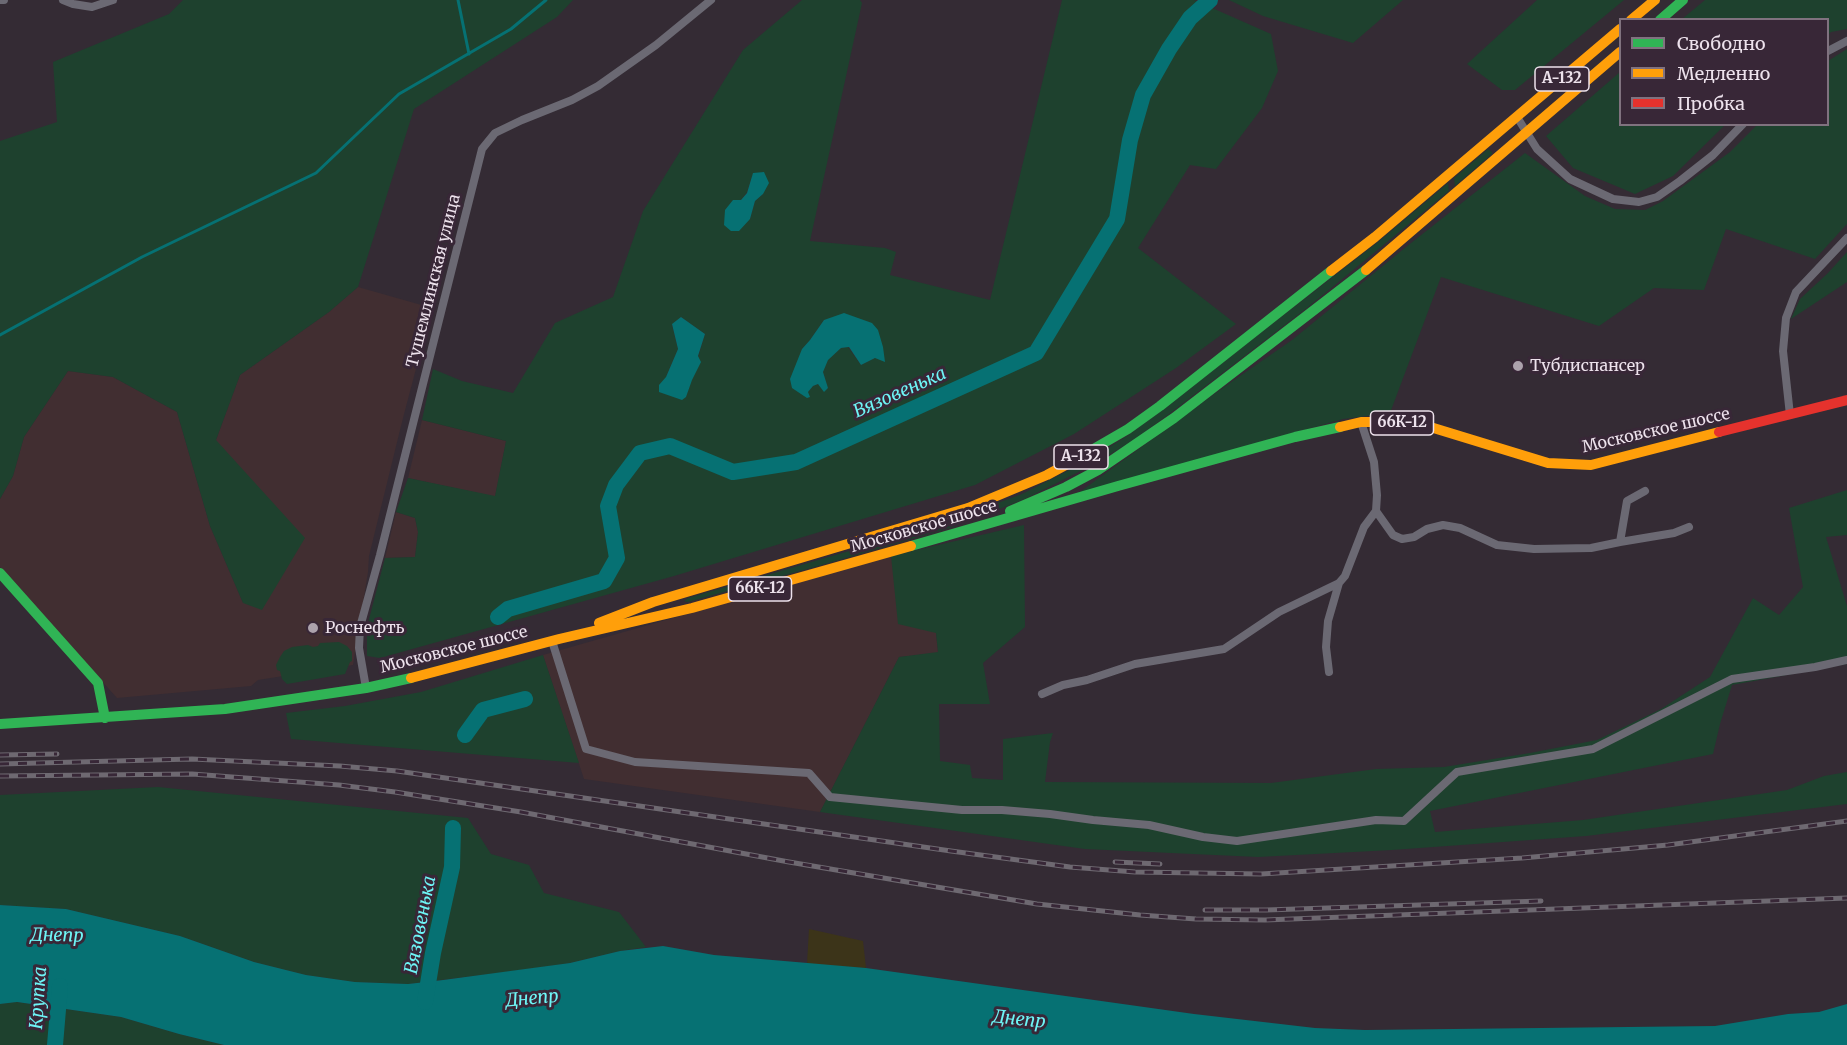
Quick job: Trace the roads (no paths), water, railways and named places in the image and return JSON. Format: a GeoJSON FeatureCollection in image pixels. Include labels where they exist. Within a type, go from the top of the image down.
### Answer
{"type":"FeatureCollection","features":[{"type":"Feature","properties":{"kind":"main road"},"geometry":{"type":"LineString","coordinates":[[1633,18],[1655,0]]}},
{"type":"Feature","properties":{"kind":"main road"},"geometry":{"type":"LineString","coordinates":[[1661,18],[1683,0]]}},
{"type":"Feature","properties":{"kind":"main road","name":"А-132"},"geometry":{"type":"LineString","coordinates":[[555,640],[653,602],[968,508],[1047,475],[1085,455],[1128,429],[1233,350],[1375,237],[1619,30]]}},
{"type":"Feature","properties":{"kind":"main road","name":"А-132"},"geometry":{"type":"LineString","coordinates":[[959,533],[1066,487],[1098,470],[1174,418],[1386,254],[1619,53]]}},
{"type":"Feature","properties":{"kind":"main road","name":"Московское шоссе"},"geometry":{"type":"LineString","coordinates":[[0,724],[225,710],[366,688],[692,608],[1140,480],[1295,437],[1361,422],[1395,422],[1426,426],[1548,463],[1591,465],[1847,400]]}},
{"type":"Feature","properties":{"kind":"main road"},"geometry":{"type":"LineString","coordinates":[[0,573],[98,683],[105,718]]}},
{"type":"Feature","properties":{"kind":"street"},"geometry":{"type":"LineString","coordinates":[[63,0],[93,7],[113,0]]}},
{"type":"Feature","properties":{"kind":"street","name":"Тушемлинская улица"},"geometry":{"type":"LineString","coordinates":[[366,688],[359,648],[360,627],[482,148],[495,134],[598,86],[656,45],[711,0]]}},
{"type":"Feature","properties":{"kind":"street"},"geometry":{"type":"LineString","coordinates":[[1829,50],[1847,42]]}},
{"type":"Feature","properties":{"kind":"street"},"geometry":{"type":"LineString","coordinates":[[1517,117],[1537,150],[1570,178],[1613,199],[1639,202],[1657,197],[1680,181],[1713,154],[1741,126]]}},
{"type":"Feature","properties":{"kind":"street"},"geometry":{"type":"LineString","coordinates":[[1790,415],[1783,351],[1786,318],[1796,292],[1847,238]]}},
{"type":"Feature","properties":{"kind":"street"},"geometry":{"type":"LineString","coordinates":[[1042,694],[1063,685],[1088,680],[1135,664],[1224,649],[1279,612],[1339,583],[1345,576],[1364,527],[1376,511],[1374,462],[1361,422]]}},
{"type":"Feature","properties":{"kind":"street"},"geometry":{"type":"LineString","coordinates":[[1620,542],[1628,501],[1645,490]]}},
{"type":"Feature","properties":{"kind":"street"},"geometry":{"type":"LineString","coordinates":[[1376,511],[1393,535],[1402,539],[1414,537],[1427,529],[1443,525],[1460,528],[1497,545],[1534,549],[1591,548],[1674,533],[1689,527]]}},
{"type":"Feature","properties":{"kind":"street"},"geometry":{"type":"LineString","coordinates":[[1329,672],[1326,647],[1328,621],[1339,583]]}},
{"type":"Feature","properties":{"kind":"street"},"geometry":{"type":"LineString","coordinates":[[555,640],[586,749],[635,762],[809,773],[830,797],[962,810],[1050,813],[1149,825],[1203,837],[1237,841],[1376,820],[1404,821],[1457,772],[1593,749],[1732,679],[1847,660]]}},
{"type":"Feature","properties":{"kind":"water"},"geometry":{"type":"Polygon","coordinates":[[[764,172],[769,183],[763,194],[755,201],[750,219],[739,231],[731,231],[724,225],[725,210],[733,200],[741,200],[747,193],[753,173],[764,172]]]}},
{"type":"Feature","properties":{"kind":"water"},"geometry":{"type":"Polygon","coordinates":[[[844,313],[872,323],[878,330],[885,362],[875,358],[861,365],[849,347],[841,348],[828,360],[823,372],[828,388],[824,392],[818,384],[813,386],[808,392],[810,397],[807,398],[792,388],[790,379],[802,349],[824,320],[844,313]]]}},
{"type":"Feature","properties":{"kind":"water"},"geometry":{"type":"Polygon","coordinates":[[[681,317],[705,334],[698,356],[701,362],[686,397],[682,400],[659,392],[659,385],[666,377],[678,349],[672,324],[681,317]]]}},
{"type":"Feature","properties":{"kind":"water","name":"Днепр"},"geometry":{"type":"Polygon","coordinates":[[[0,905],[66,909],[180,936],[254,962],[306,975],[355,982],[408,984],[443,980],[570,963],[620,951],[663,946],[714,955],[866,968],[1194,1014],[1315,1028],[1365,1030],[1715,1026],[1788,1014],[1819,1012],[1847,1004],[1847,1045],[224,1045],[121,1017],[17,1002],[0,1004],[0,905]]]}},
{"type":"Feature","properties":{"kind":"waterway"},"geometry":{"type":"LineString","coordinates":[[458,0],[469,54]]}},
{"type":"Feature","properties":{"kind":"waterway"},"geometry":{"type":"LineString","coordinates":[[0,335],[142,257],[316,173],[399,94],[511,29],[546,0]]}},
{"type":"Feature","properties":{"kind":"waterway","name":"Вязовенька"},"geometry":{"type":"LineString","coordinates":[[498,617],[508,609],[604,581],[617,558],[608,506],[616,485],[640,453],[670,446],[733,472],[796,462],[1036,353],[1117,219],[1130,140],[1143,95],[1190,18],[1210,0]]}},
{"type":"Feature","properties":{"kind":"waterway","name":"Вязовенька"},"geometry":{"type":"LineString","coordinates":[[465,735],[483,710],[525,699]]}},
{"type":"Feature","properties":{"kind":"waterway","name":"Вязовенька"},"geometry":{"type":"LineString","coordinates":[[425,1002],[452,867],[453,828]]}},
{"type":"Feature","properties":{"kind":"waterway","name":"Крупка"},"geometry":{"type":"LineString","coordinates":[[55,1045],[60,986]]}},
{"type":"Feature","properties":{"kind":"railway"},"geometry":{"type":"LineString","coordinates":[[0,755],[57,754]]}},
{"type":"Feature","properties":{"kind":"railway"},"geometry":{"type":"LineString","coordinates":[[0,764],[192,759],[397,771],[951,851],[1070,867],[1135,872],[1261,874],[1522,858],[1668,845],[1847,821]]}},
{"type":"Feature","properties":{"kind":"railway"},"geometry":{"type":"LineString","coordinates":[[0,776],[192,774],[339,785],[521,812],[789,862],[1037,904],[1196,919],[1265,920],[1847,898]]}},
{"type":"Feature","properties":{"kind":"railway"},"geometry":{"type":"LineString","coordinates":[[1115,862],[1160,864]]}},
{"type":"Feature","properties":{"kind":"railway"},"geometry":{"type":"LineString","coordinates":[[1205,910],[1541,901]]}},
{"type":"Feature","properties":{"kind":"place","name":"Тубдиспансер"},"geometry":{"type":"Point","coordinates":[1518,366]}},
{"type":"Feature","properties":{"kind":"place","name":"Роснефть"},"geometry":{"type":"Point","coordinates":[313,628]}}]}
